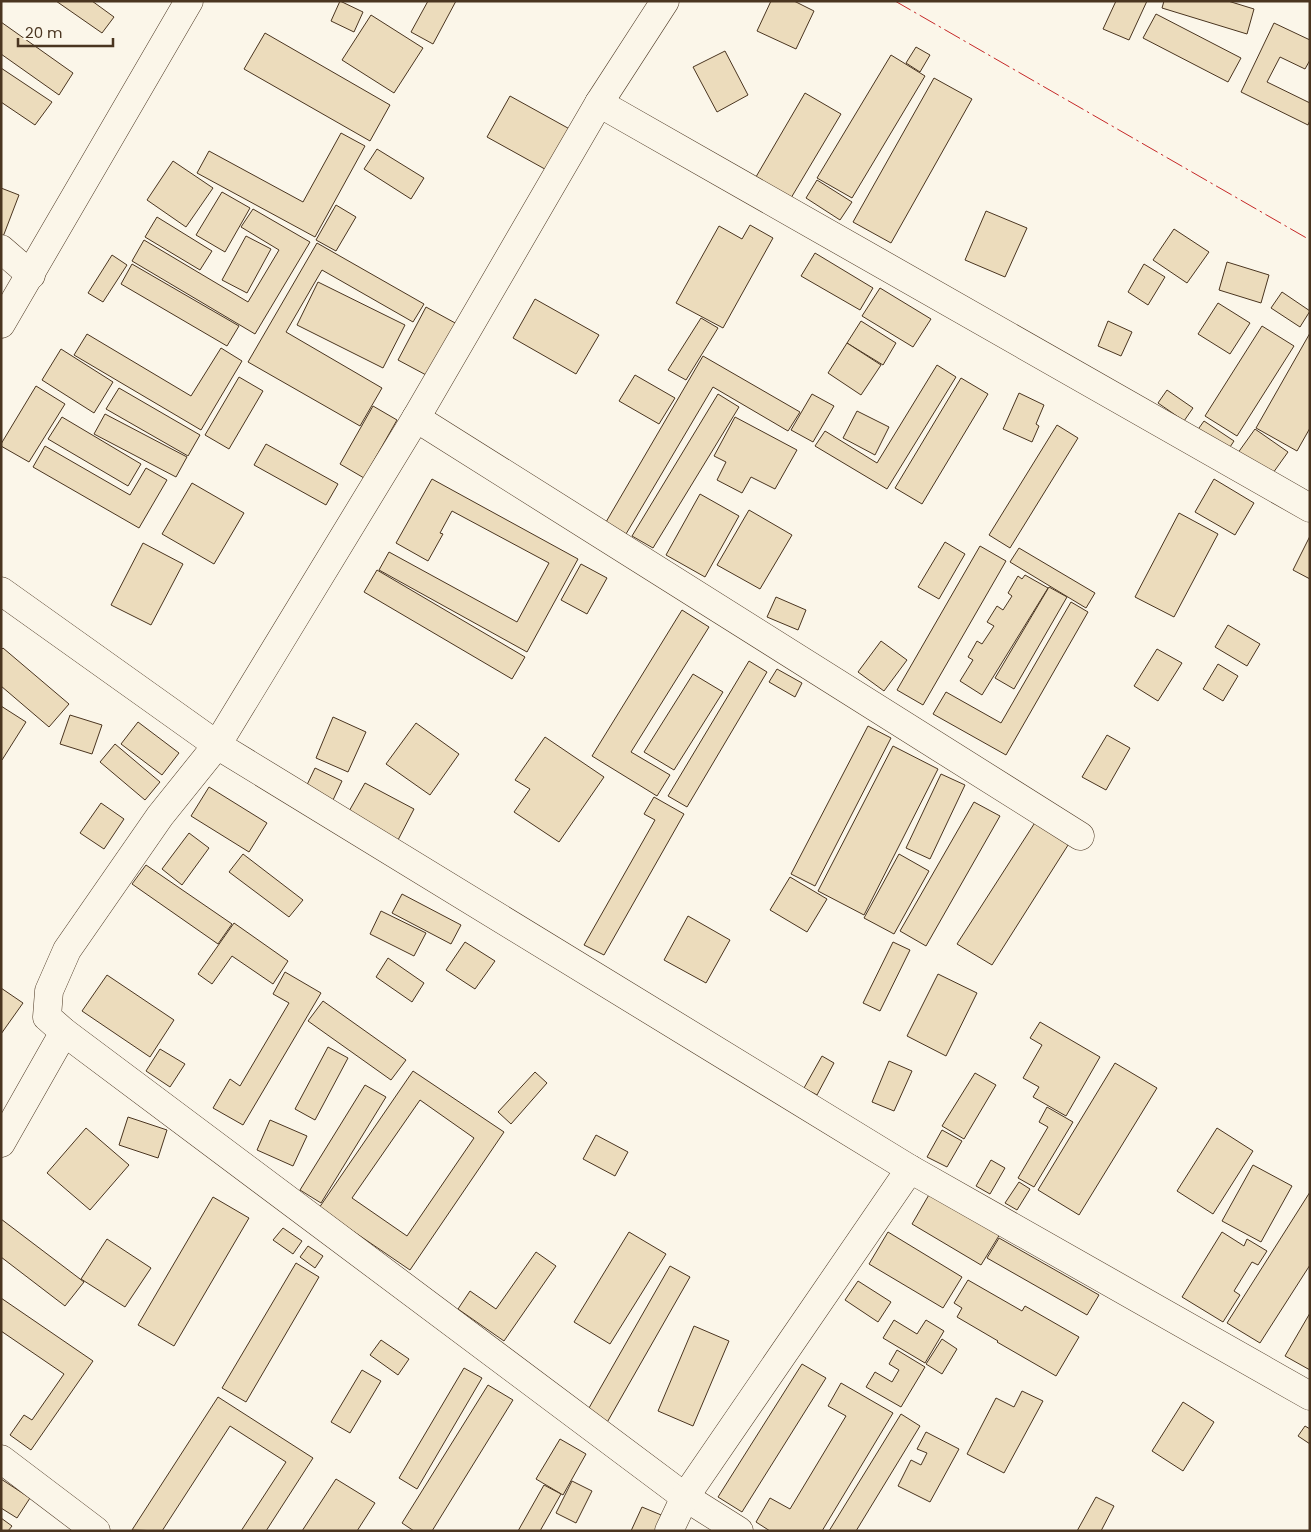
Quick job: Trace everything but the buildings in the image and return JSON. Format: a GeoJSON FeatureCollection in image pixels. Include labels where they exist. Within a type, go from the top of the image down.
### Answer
{"type":"FeatureCollection","features":[{"type":"Feature","properties":{"kind":"street"},"geometry":{"type":"LineString","coordinates":[[1,324],[189,1]]}},
{"type":"Feature","properties":{"kind":"street"},"geometry":{"type":"LineString","coordinates":[[665,1],[599,103],[416,418],[217,745],[160,816],[68,950],[49,991],[47,1017],[64,1032],[685,1497],[739,1531]]}},
{"type":"Feature","properties":{"kind":"street"},"geometry":{"type":"LineString","coordinates":[[599,103],[1310,508]]}},
{"type":"Feature","properties":{"kind":"street"},"geometry":{"type":"LineString","coordinates":[[1,249],[31,275]]}},
{"type":"Feature","properties":{"kind":"street"},"geometry":{"type":"LineString","coordinates":[[416,418],[1080,836]]}},
{"type":"Feature","properties":{"kind":"street"},"geometry":{"type":"LineString","coordinates":[[1,592],[217,745],[910,1169],[1310,1396]]}},
{"type":"Feature","properties":{"kind":"street"},"geometry":{"type":"LineString","coordinates":[[1,1143],[64,1032]]}},
{"type":"Feature","properties":{"kind":"street"},"geometry":{"type":"LineString","coordinates":[[669,1531],[685,1497],[910,1169]]}},
{"type":"Feature","properties":{"kind":"street"},"geometry":{"type":"LineString","coordinates":[[1,1460],[96,1531]]}},
{"type":"Feature","properties":{"kind":"power"},"geometry":{"type":"LineString","coordinates":[[895,1],[1310,240]]}}]}
